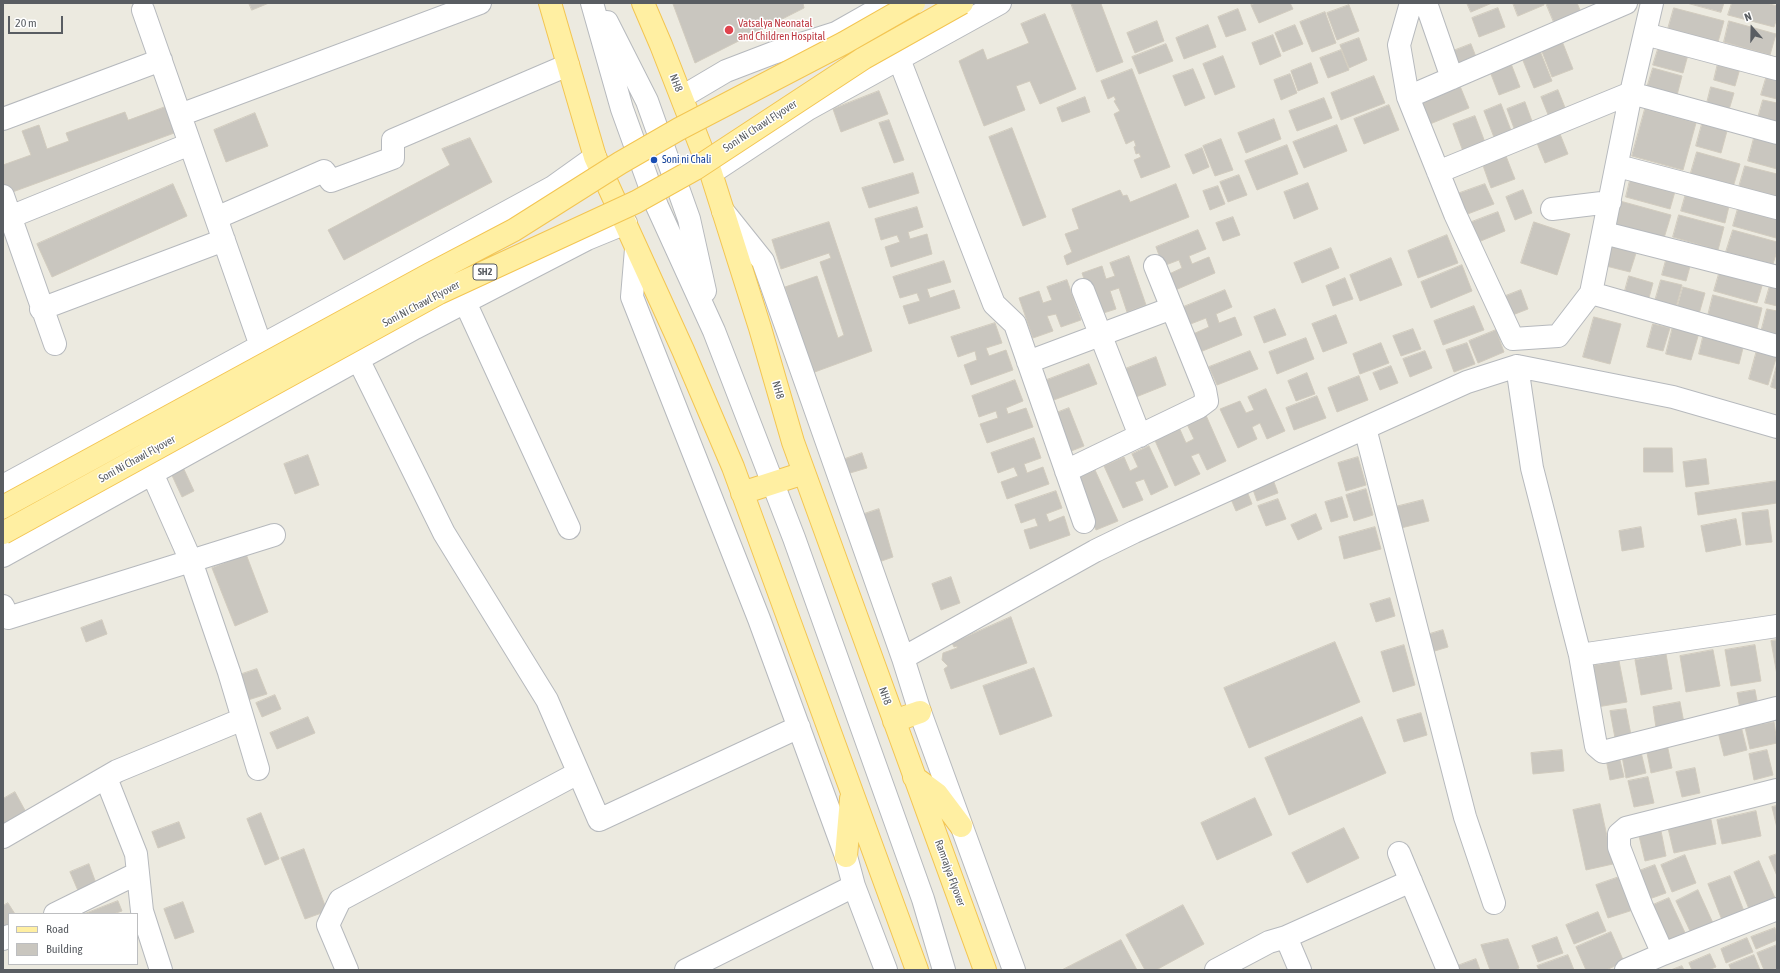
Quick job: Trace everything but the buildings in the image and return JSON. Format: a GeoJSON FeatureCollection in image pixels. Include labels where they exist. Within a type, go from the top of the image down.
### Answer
{"type":"FeatureCollection","features":[{"type":"Feature","properties":{"kind":"main road"},"geometry":{"type":"LineString","coordinates":[[550,3],[595,157],[683,350],[742,492],[917,970]]}},
{"type":"Feature","properties":{"kind":"main road","name":"NH8"},"geometry":{"type":"LineString","coordinates":[[643,3],[682,97],[711,173],[760,328],[793,442],[914,777]]}},
{"type":"Feature","properties":{"kind":"main road","name":"Soni Ni Chawl Flyover"},"geometry":{"type":"LineString","coordinates":[[3,507],[430,274],[514,230],[620,163],[679,129],[844,42],[914,3]]}},
{"type":"Feature","properties":{"kind":"main road","name":"Soni Ni Chawl Flyover"},"geometry":{"type":"LineString","coordinates":[[3,533],[439,293],[649,194],[695,169],[864,58],[962,3]]}},
{"type":"Feature","properties":{"kind":"main road"},"geometry":{"type":"LineString","coordinates":[[742,492],[804,473]]}},
{"type":"Feature","properties":{"kind":"main road"},"geometry":{"type":"LineString","coordinates":[[894,721],[920,712]]}},
{"type":"Feature","properties":{"kind":"main road"},"geometry":{"type":"LineString","coordinates":[[914,777],[937,794],[961,826]]}},
{"type":"Feature","properties":{"kind":"main road","name":"Ramrajya Flyover"},"geometry":{"type":"LineString","coordinates":[[914,777],[985,970]]}},
{"type":"Feature","properties":{"kind":"main road"},"geometry":{"type":"LineString","coordinates":[[846,856],[852,792]]}},
{"type":"Feature","properties":{"kind":"street"},"geometry":{"type":"LineString","coordinates":[[180,115],[480,3]]}},
{"type":"Feature","properties":{"kind":"street"},"geometry":{"type":"LineString","coordinates":[[592,3],[622,109],[657,206],[714,331],[773,482],[923,899],[944,970]]}},
{"type":"Feature","properties":{"kind":"street"},"geometry":{"type":"LineString","coordinates":[[597,3],[647,101],[689,219],[714,331]]}},
{"type":"Feature","properties":{"kind":"street"},"geometry":{"type":"LineString","coordinates":[[711,173],[808,109],[1000,3]]}},
{"type":"Feature","properties":{"kind":"street"},"geometry":{"type":"LineString","coordinates":[[1411,3],[1399,45],[1408,97],[1455,214],[1513,339],[1558,336],[1591,293],[1618,166],[1631,93],[1652,3]]}},
{"type":"Feature","properties":{"kind":"street"},"geometry":{"type":"LineString","coordinates":[[1426,3],[1452,78]]}},
{"type":"Feature","properties":{"kind":"street"},"geometry":{"type":"LineString","coordinates":[[1408,97],[1626,3]]}},
{"type":"Feature","properties":{"kind":"street"},"geometry":{"type":"LineString","coordinates":[[682,97],[726,71],[773,53],[836,33],[882,5]]}},
{"type":"Feature","properties":{"kind":"street"},"geometry":{"type":"LineString","coordinates":[[143,10],[261,346]]}},
{"type":"Feature","properties":{"kind":"street"},"geometry":{"type":"LineString","coordinates":[[1645,34],[1777,69]]}},
{"type":"Feature","properties":{"kind":"street"},"geometry":{"type":"LineString","coordinates":[[899,59],[994,304],[1015,324],[1084,522]]}},
{"type":"Feature","properties":{"kind":"street"},"geometry":{"type":"LineString","coordinates":[[3,120],[161,60]]}},
{"type":"Feature","properties":{"kind":"street"},"geometry":{"type":"LineString","coordinates":[[216,218],[324,171],[331,180],[393,158],[393,140],[571,75]]}},
{"type":"Feature","properties":{"kind":"street"},"geometry":{"type":"LineString","coordinates":[[1438,172],[1631,93],[1777,133]]}},
{"type":"Feature","properties":{"kind":"street"},"geometry":{"type":"LineString","coordinates":[[10,217],[190,144]]}},
{"type":"Feature","properties":{"kind":"street"},"geometry":{"type":"LineString","coordinates":[[3,486],[553,187],[595,157]]}},
{"type":"Feature","properties":{"kind":"street"},"geometry":{"type":"LineString","coordinates":[[1618,166],[1777,208]]}},
{"type":"Feature","properties":{"kind":"street"},"geometry":{"type":"LineString","coordinates":[[3,196],[54,344]]}},
{"type":"Feature","properties":{"kind":"street"},"geometry":{"type":"LineString","coordinates":[[1552,209],[1610,202]]}},
{"type":"Feature","properties":{"kind":"street"},"geometry":{"type":"LineString","coordinates":[[721,208],[763,261],[903,658],[920,712],[1014,970]]}},
{"type":"Feature","properties":{"kind":"street"},"geometry":{"type":"LineString","coordinates":[[3,556],[358,359],[586,239],[626,223]]}},
{"type":"Feature","properties":{"kind":"street"},"geometry":{"type":"LineString","coordinates":[[1604,233],[1777,277]]}},
{"type":"Feature","properties":{"kind":"street"},"geometry":{"type":"LineString","coordinates":[[41,309],[224,240]]}},
{"type":"Feature","properties":{"kind":"street"},"geometry":{"type":"LineString","coordinates":[[636,249],[632,296],[759,619],[846,856],[854,886],[886,970]]}},
{"type":"Feature","properties":{"kind":"street"},"geometry":{"type":"LineString","coordinates":[[1066,472],[1199,407],[1207,400],[1205,390],[1155,266]]}},
{"type":"Feature","properties":{"kind":"street"},"geometry":{"type":"LineString","coordinates":[[1082,290],[1140,436]]}},
{"type":"Feature","properties":{"kind":"street"},"geometry":{"type":"LineString","coordinates":[[1591,293],[1777,346]]}},
{"type":"Feature","properties":{"kind":"street"},"geometry":{"type":"LineString","coordinates":[[465,302],[568,528]]}},
{"type":"Feature","properties":{"kind":"street"},"geometry":{"type":"LineString","coordinates":[[1028,362],[1172,308]]}},
{"type":"Feature","properties":{"kind":"street"},"geometry":{"type":"LineString","coordinates":[[358,359],[444,533],[547,700],[599,820],[799,727]]}},
{"type":"Feature","properties":{"kind":"street"},"geometry":{"type":"LineString","coordinates":[[903,658],[1095,551],[1467,382],[1517,366],[1673,396],[1777,427]]}},
{"type":"Feature","properties":{"kind":"street"},"geometry":{"type":"LineString","coordinates":[[1517,366],[1532,468],[1580,655],[1596,746],[1603,752],[1777,708]]}},
{"type":"Feature","properties":{"kind":"street"},"geometry":{"type":"LineString","coordinates":[[1365,428],[1465,818],[1494,903]]}},
{"type":"Feature","properties":{"kind":"street"},"geometry":{"type":"LineString","coordinates":[[152,473],[191,561],[258,769]]}},
{"type":"Feature","properties":{"kind":"street"},"geometry":{"type":"LineString","coordinates":[[3,606],[8,618],[274,535]]}},
{"type":"Feature","properties":{"kind":"street"},"geometry":{"type":"LineString","coordinates":[[1580,655],[1777,626]]}},
{"type":"Feature","properties":{"kind":"street"},"geometry":{"type":"LineString","coordinates":[[3,837],[117,771],[243,719]]}},
{"type":"Feature","properties":{"kind":"street"},"geometry":{"type":"LineString","coordinates":[[347,970],[328,925],[340,900],[578,773]]}},
{"type":"Feature","properties":{"kind":"street"},"geometry":{"type":"LineString","coordinates":[[106,778],[136,854],[142,910],[161,970]]}},
{"type":"Feature","properties":{"kind":"street"},"geometry":{"type":"LineString","coordinates":[[1663,954],[1642,907],[1619,847],[1619,834],[1626,828],[1777,790]]}},
{"type":"Feature","properties":{"kind":"street"},"geometry":{"type":"LineString","coordinates":[[1399,853],[1448,970]]}},
{"type":"Feature","properties":{"kind":"street"},"geometry":{"type":"LineString","coordinates":[[56,913],[138,873]]}},
{"type":"Feature","properties":{"kind":"street"},"geometry":{"type":"LineString","coordinates":[[1220,969],[1269,942],[1286,937],[1411,880]]}},
{"type":"Feature","properties":{"kind":"street"},"geometry":{"type":"LineString","coordinates":[[686,970],[854,886]]}},
{"type":"Feature","properties":{"kind":"street"},"geometry":{"type":"LineString","coordinates":[[923,899],[958,970]]}},
{"type":"Feature","properties":{"kind":"street"},"geometry":{"type":"LineString","coordinates":[[1626,970],[1777,909]]}},
{"type":"Feature","properties":{"kind":"street"},"geometry":{"type":"LineString","coordinates":[[1286,937],[1300,970]]}},
{"type":"Feature","properties":{"kind":"place","name":"Vatsalya Neonatal and Children Hospital"},"geometry":{"type":"Point","coordinates":[729,30]}},
{"type":"Feature","properties":{"kind":"place","name":"Soni ni Chali"},"geometry":{"type":"Point","coordinates":[654,160]}}]}
